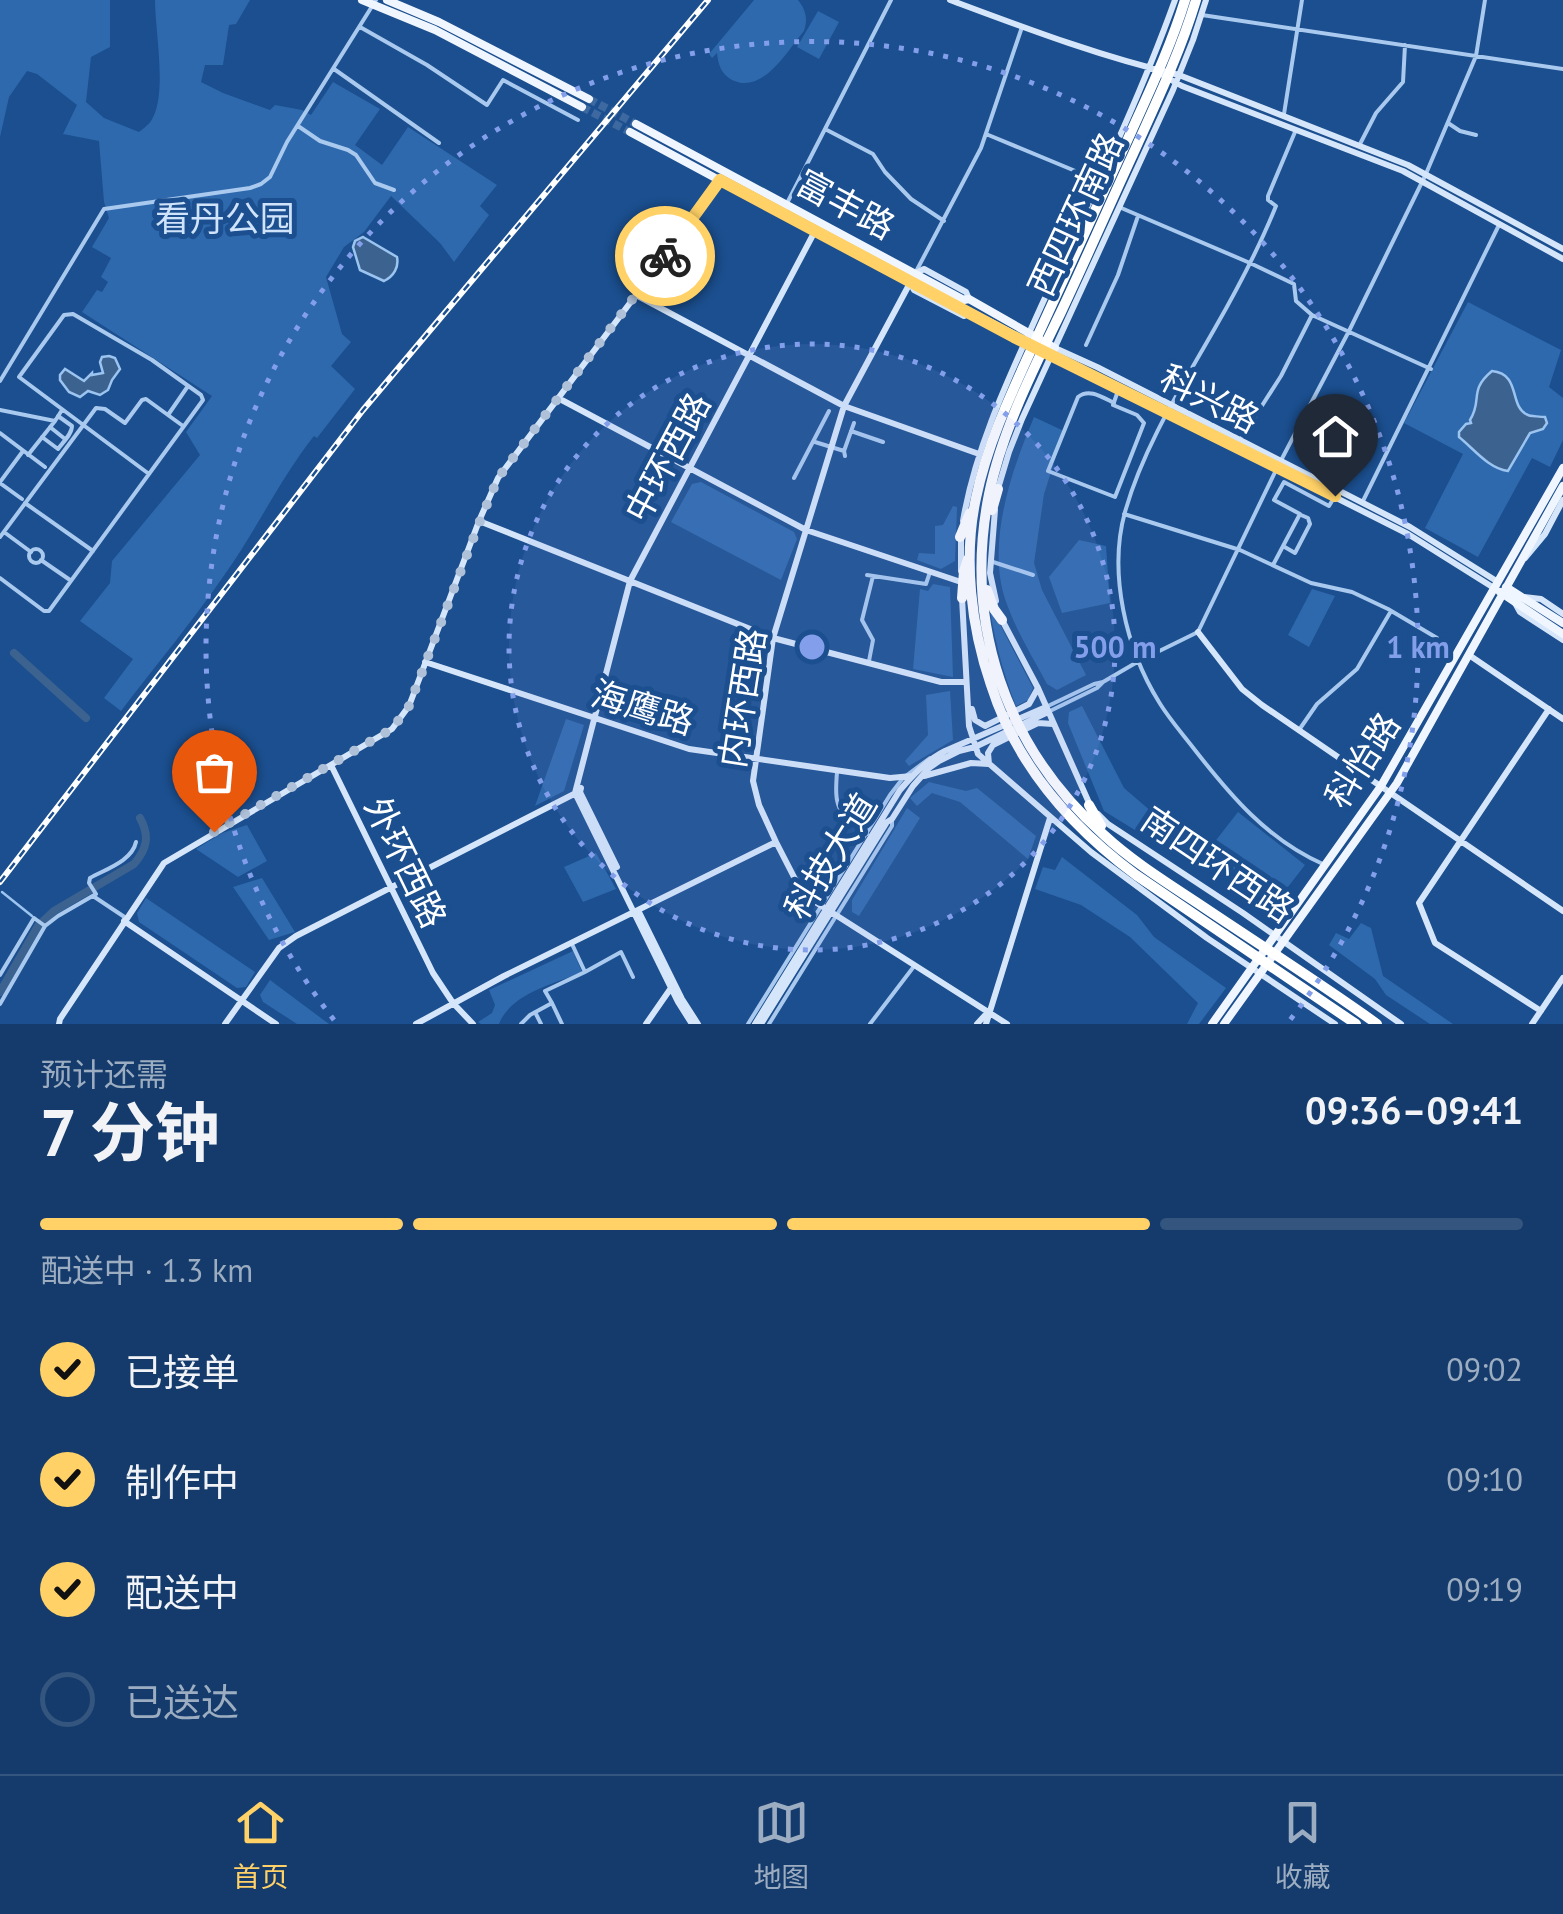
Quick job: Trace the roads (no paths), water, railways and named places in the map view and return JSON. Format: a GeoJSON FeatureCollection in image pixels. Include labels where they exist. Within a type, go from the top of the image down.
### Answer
{"type":"FeatureCollection","features":[{"type":"Feature","properties":{"kind":"highway","name":"西四环南路"},"geometry":{"type":"LineString","coordinates":[[1003,706],[976,552],[988,496],[1015,400],[1162,65],[1185,0]]}},
{"type":"Feature","properties":{"kind":"highway","name":"西四环南路"},"geometry":{"type":"LineString","coordinates":[[1021,742],[981,656],[974,616],[976,498],[991,447],[1175,60],[1196,0]]}},
{"type":"Feature","properties":{"kind":"highway"},"geometry":{"type":"LineString","coordinates":[[962,598],[964,571],[976,552],[998,490]]}},
{"type":"Feature","properties":{"kind":"highway"},"geometry":{"type":"LineString","coordinates":[[960,537],[976,498]]}},
{"type":"Feature","properties":{"kind":"highway"},"geometry":{"type":"LineString","coordinates":[[981,573],[1002,620]]}},
{"type":"Feature","properties":{"kind":"highway"},"geometry":{"type":"LineString","coordinates":[[1021,742],[1072,804],[1121,850],[1175,894],[1356,1024]]}},
{"type":"Feature","properties":{"kind":"highway","name":"南四环西路"},"geometry":{"type":"LineString","coordinates":[[1021,742],[1055,802],[1099,846],[1175,894]]}},
{"type":"Feature","properties":{"kind":"highway"},"geometry":{"type":"LineString","coordinates":[[1089,805],[1121,850]]}},
{"type":"Feature","properties":{"kind":"highway"},"geometry":{"type":"LineString","coordinates":[[1099,846],[1122,874]]}},
{"type":"Feature","properties":{"kind":"highway"},"geometry":{"type":"LineString","coordinates":[[1175,894],[1375,1022]]}},
{"type":"Feature","properties":{"kind":"main road"},"geometry":{"type":"LineString","coordinates":[[362,0],[375,2],[435,30],[582,107]]}},
{"type":"Feature","properties":{"kind":"main road"},"geometry":{"type":"LineString","coordinates":[[387,0],[439,22],[590,99]]}},
{"type":"Feature","properties":{"kind":"main road","name":"富丰路"},"geometry":{"type":"LineString","coordinates":[[633,128],[784,209],[916,272],[964,300],[969,299],[1030,332],[1053,351]]}},
{"type":"Feature","properties":{"kind":"main road","name":"富丰路"},"geometry":{"type":"LineString","coordinates":[[784,209],[815,231],[910,282],[1025,342],[1053,351]]}},
{"type":"Feature","properties":{"kind":"main road","name":"科怡路"},"geometry":{"type":"LineString","coordinates":[[1256,971],[1391,792],[1469,655],[1563,468]]}},
{"type":"Feature","properties":{"kind":"main road","name":"科怡路"},"geometry":{"type":"LineString","coordinates":[[1279,938],[1382,786],[1501,588],[1521,563],[1563,486]]}},
{"type":"Feature","properties":{"kind":"main road"},"geometry":{"type":"LineString","coordinates":[[1501,588],[1563,623]]}},
{"type":"Feature","properties":{"kind":"main road"},"geometry":{"type":"LineString","coordinates":[[1518,599],[1563,637]]}},
{"type":"Feature","properties":{"kind":"main road"},"geometry":{"type":"LineString","coordinates":[[1212,1024],[1256,971]]}},
{"type":"Feature","properties":{"kind":"main road"},"geometry":{"type":"LineString","coordinates":[[1224,1024],[1256,971]]}},
{"type":"Feature","properties":{"kind":"street"},"geometry":{"type":"LineString","coordinates":[[784,209],[891,0]]}},
{"type":"Feature","properties":{"kind":"street"},"geometry":{"type":"LineString","coordinates":[[950,0],[1150,68],[1424,177],[1499,225],[1563,258]]}},
{"type":"Feature","properties":{"kind":"street","name":"西四环南路"},"geometry":{"type":"LineString","coordinates":[[974,744],[966,682],[961,582],[960,537],[966,501],[980,454],[1025,342],[1150,68],[1175,0]]}},
{"type":"Feature","properties":{"kind":"street","name":"西四环南路"},"geometry":{"type":"LineString","coordinates":[[1047,710],[1002,620],[993,592],[990,562],[998,490],[1008,452],[1178,79],[1206,0]]}},
{"type":"Feature","properties":{"kind":"street"},"geometry":{"type":"LineString","coordinates":[[1284,115],[1302,0]]}},
{"type":"Feature","properties":{"kind":"street"},"geometry":{"type":"LineString","coordinates":[[1047,710],[1198,632],[1424,177],[1476,56],[1485,0]]}},
{"type":"Feature","properties":{"kind":"street"},"geometry":{"type":"LineString","coordinates":[[0,381],[104,209],[212,195],[261,184],[277,166],[287,142],[375,2]]}},
{"type":"Feature","properties":{"kind":"street"},"geometry":{"type":"LineString","coordinates":[[1202,15],[1563,69]]}},
{"type":"Feature","properties":{"kind":"street"},"geometry":{"type":"LineString","coordinates":[[360,27],[487,105],[503,80],[578,120]]}},
{"type":"Feature","properties":{"kind":"street"},"geometry":{"type":"LineString","coordinates":[[910,282],[986,134],[1022,27]]}},
{"type":"Feature","properties":{"kind":"street"},"geometry":{"type":"LineString","coordinates":[[1162,35],[1172,52],[1184,56],[1189,50]]}},
{"type":"Feature","properties":{"kind":"street"},"geometry":{"type":"LineString","coordinates":[[1360,144],[1376,113],[1402,82],[1405,44]]}},
{"type":"Feature","properties":{"kind":"street"},"geometry":{"type":"LineString","coordinates":[[334,68],[439,143]]}},
{"type":"Feature","properties":{"kind":"street"},"geometry":{"type":"LineString","coordinates":[[1178,79],[1360,144],[1563,249]]}},
{"type":"Feature","properties":{"kind":"street"},"geometry":{"type":"LineString","coordinates":[[1448,123],[1460,131],[1476,134]]}},
{"type":"Feature","properties":{"kind":"street"},"geometry":{"type":"LineString","coordinates":[[298,126],[320,141],[356,154],[375,183],[394,190]]}},
{"type":"Feature","properties":{"kind":"street"},"geometry":{"type":"LineString","coordinates":[[825,129],[873,154],[911,199],[944,220]]}},
{"type":"Feature","properties":{"kind":"street"},"geometry":{"type":"LineString","coordinates":[[1297,129],[1268,196],[1276,206],[1144,464],[1124,514],[1118,563],[1127,626],[1158,701],[1252,818],[1278,839],[1325,865]]}},
{"type":"Feature","properties":{"kind":"street"},"geometry":{"type":"LineString","coordinates":[[986,134],[1100,182]]}},
{"type":"Feature","properties":{"kind":"street"},"geometry":{"type":"LineString","coordinates":[[1111,156],[1137,168]]}},
{"type":"Feature","properties":{"kind":"street","name":"外环西路"},"geometry":{"type":"LineString","coordinates":[[473,1024],[453,1003],[433,972],[331,765],[392,729],[409,706],[498,478],[722,175]]}},
{"type":"Feature","properties":{"kind":"street"},"geometry":{"type":"LineString","coordinates":[[1120,207],[1294,284],[1296,301],[1312,315],[1430,369]]}},
{"type":"Feature","properties":{"kind":"street"},"geometry":{"type":"LineString","coordinates":[[1086,345],[1118,274],[1138,216]]}},
{"type":"Feature","properties":{"kind":"street"},"geometry":{"type":"LineString","coordinates":[[1361,506],[1499,225]]}},
{"type":"Feature","properties":{"kind":"street","name":"中环西路"},"geometry":{"type":"LineString","coordinates":[[578,793],[630,581],[815,231]]}},
{"type":"Feature","properties":{"kind":"street","name":"内环西路"},"geometry":{"type":"LineString","coordinates":[[910,282],[844,406],[773,638],[753,781],[776,842],[802,890],[1007,1024]]}},
{"type":"Feature","properties":{"kind":"street"},"geometry":{"type":"LineString","coordinates":[[636,296],[844,406],[980,454]]}},
{"type":"Feature","properties":{"kind":"street"},"geometry":{"type":"LineString","coordinates":[[0,578],[44,612],[50,610],[203,400],[202,395],[152,360],[69,313],[60,319],[19,377],[72,426],[58,449],[42,438]]}},
{"type":"Feature","properties":{"kind":"street"},"geometry":{"type":"LineString","coordinates":[[1239,442],[1312,315]]}},
{"type":"Feature","properties":{"kind":"street"},"geometry":{"type":"LineString","coordinates":[[1037,316],[1063,330]]}},
{"type":"Feature","properties":{"kind":"street","name":"科兴路"},"geometry":{"type":"LineString","coordinates":[[1053,351],[1097,367],[1169,410],[1426,537],[1501,588]]}},
{"type":"Feature","properties":{"kind":"street","name":"科兴路"},"geometry":{"type":"LineString","coordinates":[[1053,351],[1118,388],[1239,442],[1335,496],[1361,506]]}},
{"type":"Feature","properties":{"kind":"street"},"geometry":{"type":"LineString","coordinates":[[168,416],[189,386]]}},
{"type":"Feature","properties":{"kind":"street"},"geometry":{"type":"LineString","coordinates":[[1113,404],[1118,388]]}},
{"type":"Feature","properties":{"kind":"street"},"geometry":{"type":"LineString","coordinates":[[1090,392],[1137,415],[1144,423],[1130,458],[1114,497],[1048,471],[1078,398],[1090,392]]}},
{"type":"Feature","properties":{"kind":"street"},"geometry":{"type":"LineString","coordinates":[[558,398],[806,530],[961,582]]}},
{"type":"Feature","properties":{"kind":"street"},"geometry":{"type":"LineString","coordinates":[[71,581],[41,560],[32,561],[30,552],[2,535],[23,501],[96,408],[105,409],[124,423],[146,399],[183,426]]}},
{"type":"Feature","properties":{"kind":"street"},"geometry":{"type":"LineString","coordinates":[[0,410],[58,416],[82,426],[148,474]]}},
{"type":"Feature","properties":{"kind":"street"},"geometry":{"type":"LineString","coordinates":[[794,478],[829,412]]}},
{"type":"Feature","properties":{"kind":"street"},"geometry":{"type":"LineString","coordinates":[[58,416],[0,482],[92,551]]}},
{"type":"Feature","properties":{"kind":"street"},"geometry":{"type":"LineString","coordinates":[[814,442],[844,454],[854,423]]}},
{"type":"Feature","properties":{"kind":"street"},"geometry":{"type":"LineString","coordinates":[[50,428],[66,439]]}},
{"type":"Feature","properties":{"kind":"street"},"geometry":{"type":"LineString","coordinates":[[851,431],[883,442]]}},
{"type":"Feature","properties":{"kind":"street"},"geometry":{"type":"LineString","coordinates":[[0,444],[2,435],[45,467]]}},
{"type":"Feature","properties":{"kind":"street"},"geometry":{"type":"LineString","coordinates":[[1130,458],[1144,464]]}},
{"type":"Feature","properties":{"kind":"street"},"geometry":{"type":"LineString","coordinates":[[1283,546],[1295,553],[1310,524],[1308,518],[1274,500],[1284,482],[1329,506],[1335,496]]}},
{"type":"Feature","properties":{"kind":"street"},"geometry":{"type":"LineString","coordinates":[[1521,563],[1545,534],[1563,500]]}},
{"type":"Feature","properties":{"kind":"street"},"geometry":{"type":"LineString","coordinates":[[1124,514],[1240,550],[1311,583],[1352,592],[1437,638]]}},
{"type":"Feature","properties":{"kind":"street"},"geometry":{"type":"LineString","coordinates":[[1273,566],[1300,514]]}},
{"type":"Feature","properties":{"kind":"street"},"geometry":{"type":"LineString","coordinates":[[480,521],[773,638],[941,682],[966,682]]}},
{"type":"Feature","properties":{"kind":"street"},"geometry":{"type":"LineString","coordinates":[[990,562],[1033,575]]}},
{"type":"Feature","properties":{"kind":"street"},"geometry":{"type":"LineString","coordinates":[[868,663],[874,640],[862,620],[870,575],[926,584],[930,572]]}},
{"type":"Feature","properties":{"kind":"street"},"geometry":{"type":"LineString","coordinates":[[1518,599],[1540,600],[1563,614]]}},
{"type":"Feature","properties":{"kind":"street"},"geometry":{"type":"LineString","coordinates":[[1298,730],[1318,704],[1357,669],[1391,611]]}},
{"type":"Feature","properties":{"kind":"street"},"geometry":{"type":"LineString","coordinates":[[1198,632],[1242,689],[1563,910]]}},
{"type":"Feature","properties":{"kind":"street"},"geometry":{"type":"LineString","coordinates":[[1469,655],[1563,719]]}},
{"type":"Feature","properties":{"kind":"street","name":"海鹰路"},"geometry":{"type":"LineString","coordinates":[[425,662],[689,748],[890,778],[913,776]]}},
{"type":"Feature","properties":{"kind":"street"},"geometry":{"type":"LineString","coordinates":[[974,744],[985,726],[1029,704],[1038,688]]}},
{"type":"Feature","properties":{"kind":"street"},"geometry":{"type":"LineString","coordinates":[[967,694],[972,700],[975,720],[985,726]]}},
{"type":"Feature","properties":{"kind":"street","name":"南四环西路"},"geometry":{"type":"LineString","coordinates":[[1047,710],[1089,805],[1108,824],[1402,1024]]}},
{"type":"Feature","properties":{"kind":"street","name":"科技大道"},"geometry":{"type":"LineString","coordinates":[[758,1024],[886,822],[892,819],[913,776],[1047,710]]}},
{"type":"Feature","properties":{"kind":"street"},"geometry":{"type":"LineString","coordinates":[[1541,1011],[1435,943],[1419,903],[1550,710]]}},
{"type":"Feature","properties":{"kind":"street"},"geometry":{"type":"LineString","coordinates":[[913,776],[971,762],[988,764],[993,746],[1038,722],[1054,724]]}},
{"type":"Feature","properties":{"kind":"street","name":"南四环西路"},"geometry":{"type":"LineString","coordinates":[[974,744],[988,764],[1050,818],[1207,938],[1334,1024]]}},
{"type":"Feature","properties":{"kind":"street","name":"科技大道"},"geometry":{"type":"LineString","coordinates":[[829,910],[868,836],[913,776],[934,756],[974,744]]}},
{"type":"Feature","properties":{"kind":"street"},"geometry":{"type":"LineString","coordinates":[[59,1024],[164,863],[331,765]]}},
{"type":"Feature","properties":{"kind":"street"},"geometry":{"type":"LineString","coordinates":[[837,770],[837,804],[843,815],[868,836]]}},
{"type":"Feature","properties":{"kind":"street"},"geometry":{"type":"LineString","coordinates":[[225,1024],[279,948],[296,936],[578,793],[695,1024]]}},
{"type":"Feature","properties":{"kind":"street"},"geometry":{"type":"LineString","coordinates":[[986,1024],[1050,818]]}},
{"type":"Feature","properties":{"kind":"street"},"geometry":{"type":"LineString","coordinates":[[136,842],[128,856],[90,878],[94,895],[276,1024]]}},
{"type":"Feature","properties":{"kind":"street"},"geometry":{"type":"LineString","coordinates":[[416,1024],[776,842]]}},
{"type":"Feature","properties":{"kind":"street"},"geometry":{"type":"LineString","coordinates":[[0,1004],[45,926],[94,895]]}},
{"type":"Feature","properties":{"kind":"street"},"geometry":{"type":"LineString","coordinates":[[748,1024],[829,910]]}},
{"type":"Feature","properties":{"kind":"street"},"geometry":{"type":"LineString","coordinates":[[769,1024],[829,910]]}},
{"type":"Feature","properties":{"kind":"street"},"geometry":{"type":"LineString","coordinates":[[0,975],[34,918],[45,926]]}},
{"type":"Feature","properties":{"kind":"street"},"geometry":{"type":"LineString","coordinates":[[572,944],[585,972]]}},
{"type":"Feature","properties":{"kind":"street"},"geometry":{"type":"LineString","coordinates":[[562,1024],[546,991],[621,952],[634,977]]}},
{"type":"Feature","properties":{"kind":"street"},"geometry":{"type":"LineString","coordinates":[[870,1024],[915,965]]}},
{"type":"Feature","properties":{"kind":"street"},"geometry":{"type":"LineString","coordinates":[[1532,1024],[1563,978]]}},
{"type":"Feature","properties":{"kind":"street"},"geometry":{"type":"LineString","coordinates":[[646,1024],[673,987]]}},
{"type":"Feature","properties":{"kind":"street"},"geometry":{"type":"LineString","coordinates":[[521,1024],[552,1004]]}},
{"type":"Feature","properties":{"kind":"street"},"geometry":{"type":"LineString","coordinates":[[535,1012],[541,1024]]}},
{"type":"Feature","properties":{"kind":"street"},"geometry":{"type":"LineString","coordinates":[[977,1024],[989,1012]]}},
{"type":"Feature","properties":{"kind":"waterway"},"geometry":{"type":"LineString","coordinates":[[14,653],[86,718]]}},
{"type":"Feature","properties":{"kind":"waterway"},"geometry":{"type":"LineString","coordinates":[[0,992],[38,926],[54,911],[134,864],[146,842],[140,818]]}},
{"type":"Feature","properties":{"kind":"waterway"},"geometry":{"type":"LineString","coordinates":[[2,892],[32,916]]}},
{"type":"Feature","properties":{"kind":"tunnel"},"geometry":{"type":"LineString","coordinates":[[589,99],[636,124]]}},
{"type":"Feature","properties":{"kind":"tunnel"},"geometry":{"type":"LineString","coordinates":[[582,107],[630,132]]}},
{"type":"Feature","properties":{"kind":"railway"},"geometry":{"type":"LineString","coordinates":[[0,882],[363,410],[708,0]]}},
{"type":"Feature","properties":{"kind":"park label","name":"看丹公园"},"geometry":{"type":"Point","coordinates":[225,218]}}]}
